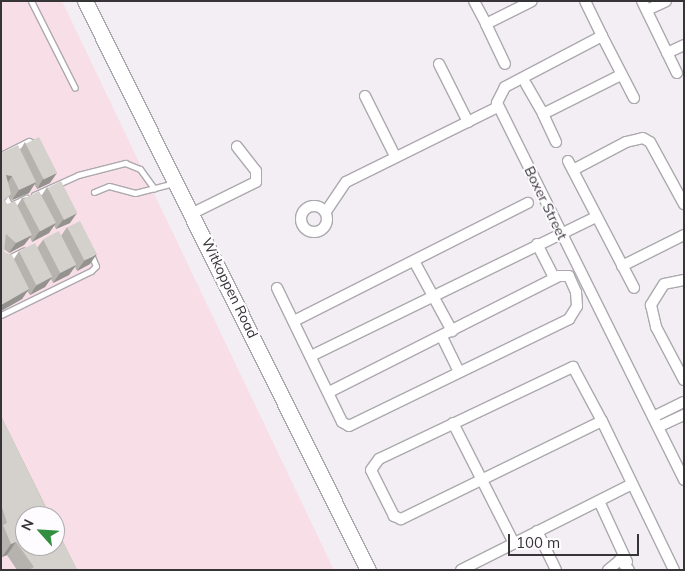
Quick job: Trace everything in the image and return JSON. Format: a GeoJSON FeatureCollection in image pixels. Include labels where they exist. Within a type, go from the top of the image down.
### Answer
{"type":"FeatureCollection","features":[{"type":"Feature","properties":{"kind":"main road","name":"Witkoppen Road"},"geometry":{"type":"LineString","coordinates":[[88,3],[368,570]]}},
{"type":"Feature","properties":{"kind":"street"},"geometry":{"type":"LineString","coordinates":[[474,1],[505,64]]}},
{"type":"Feature","properties":{"kind":"street"},"geometry":{"type":"LineString","coordinates":[[486,24],[532,1]]}},
{"type":"Feature","properties":{"kind":"street"},"geometry":{"type":"LineString","coordinates":[[585,1],[634,98]]}},
{"type":"Feature","properties":{"kind":"street"},"geometry":{"type":"LineString","coordinates":[[666,1],[644,6],[677,73]]}},
{"type":"Feature","properties":{"kind":"street"},"geometry":{"type":"LineString","coordinates":[[327,210],[341,186],[395,156],[498,107],[505,87],[602,36]]}},
{"type":"Feature","properties":{"kind":"street"},"geometry":{"type":"LineString","coordinates":[[667,53],[684,45]]}},
{"type":"Feature","properties":{"kind":"street"},"geometry":{"type":"LineString","coordinates":[[439,64],[468,122]]}},
{"type":"Feature","properties":{"kind":"street"},"geometry":{"type":"LineString","coordinates":[[542,114],[621,75]]}},
{"type":"Feature","properties":{"kind":"street"},"geometry":{"type":"LineString","coordinates":[[526,84],[556,142]]}},
{"type":"Feature","properties":{"kind":"street"},"geometry":{"type":"LineString","coordinates":[[366,96],[395,156]]}},
{"type":"Feature","properties":{"kind":"street","name":"Boxer Street"},"geometry":{"type":"LineString","coordinates":[[498,107],[684,480]]}},
{"type":"Feature","properties":{"kind":"street"},"geometry":{"type":"LineString","coordinates":[[634,288],[570,166],[634,138],[643,138],[650,142],[684,204]]}},
{"type":"Feature","properties":{"kind":"street"},"geometry":{"type":"LineString","coordinates":[[193,213],[256,182],[256,170],[237,147]]}},
{"type":"Feature","properties":{"kind":"street"},"geometry":{"type":"LineString","coordinates":[[294,321],[528,203]]}},
{"type":"Feature","properties":{"kind":"street"},"geometry":{"type":"LineString","coordinates":[[311,356],[561,232],[596,217]]}},
{"type":"Feature","properties":{"kind":"street"},"geometry":{"type":"LineString","coordinates":[[622,266],[684,235]]}},
{"type":"Feature","properties":{"kind":"street"},"geometry":{"type":"LineString","coordinates":[[537,244],[554,278]]}},
{"type":"Feature","properties":{"kind":"street"},"geometry":{"type":"LineString","coordinates":[[414,261],[452,331]]}},
{"type":"Feature","properties":{"kind":"street"},"geometry":{"type":"LineString","coordinates":[[277,288],[329,392],[348,426],[572,317],[577,306],[574,286],[566,275],[554,278],[442,337],[329,392]]}},
{"type":"Feature","properties":{"kind":"street"},"geometry":{"type":"LineString","coordinates":[[684,280],[664,284],[651,305],[656,327],[684,380]]}},
{"type":"Feature","properties":{"kind":"street"},"geometry":{"type":"LineString","coordinates":[[442,337],[459,372]]}},
{"type":"Feature","properties":{"kind":"street"},"geometry":{"type":"LineString","coordinates":[[602,421],[404,519],[393,514],[371,470],[373,463],[572,366],[602,421],[674,570]]}},
{"type":"Feature","properties":{"kind":"street"},"geometry":{"type":"LineString","coordinates":[[653,417],[684,402]]}},
{"type":"Feature","properties":{"kind":"street"},"geometry":{"type":"LineString","coordinates":[[658,428],[684,415]]}},
{"type":"Feature","properties":{"kind":"street"},"geometry":{"type":"LineString","coordinates":[[453,423],[514,543]]}},
{"type":"Feature","properties":{"kind":"street"},"geometry":{"type":"LineString","coordinates":[[461,570],[632,484]]}},
{"type":"Feature","properties":{"kind":"street"},"geometry":{"type":"LineString","coordinates":[[599,501],[628,566]]}},
{"type":"Feature","properties":{"kind":"street"},"geometry":{"type":"LineString","coordinates":[[537,531],[556,570]]}},
{"type":"Feature","properties":{"kind":"street"},"geometry":{"type":"LineString","coordinates":[[608,570],[615,561],[628,566]]}},
{"type":"Feature","properties":{"kind":"lane"},"geometry":{"type":"LineString","coordinates":[[31,1],[75,88]]}},
{"type":"Feature","properties":{"kind":"lane"},"geometry":{"type":"LineString","coordinates":[[1,155],[32,140],[38,150]]}},
{"type":"Feature","properties":{"kind":"lane"},"geometry":{"type":"LineString","coordinates":[[12,149],[16,157]]}},
{"type":"Feature","properties":{"kind":"lane"},"geometry":{"type":"LineString","coordinates":[[1,210],[92,170],[125,163],[140,169],[154,188]]}},
{"type":"Feature","properties":{"kind":"lane"},"geometry":{"type":"LineString","coordinates":[[51,176],[59,193]]}},
{"type":"Feature","properties":{"kind":"lane"},"geometry":{"type":"LineString","coordinates":[[94,192],[109,186],[135,193],[177,182]]}},
{"type":"Feature","properties":{"kind":"lane"},"geometry":{"type":"LineString","coordinates":[[30,187],[38,202]]}},
{"type":"Feature","properties":{"kind":"lane"},"geometry":{"type":"LineString","coordinates":[[1,189],[14,214]]}},
{"type":"Feature","properties":{"kind":"lane"},"geometry":{"type":"LineString","coordinates":[[11,268],[4,258],[31,247]]}},
{"type":"Feature","properties":{"kind":"lane"},"geometry":{"type":"LineString","coordinates":[[2,313],[76,279],[96,266],[87,247]]}},
{"type":"Feature","properties":{"kind":"lane"},"geometry":{"type":"LineString","coordinates":[[72,270],[76,279]]}},
{"type":"Feature","properties":{"kind":"lane"},"geometry":{"type":"LineString","coordinates":[[48,282],[52,291]]}},
{"type":"Feature","properties":{"kind":"lane"},"geometry":{"type":"LineString","coordinates":[[24,294],[28,302]]}},
{"type":"Feature","properties":{"kind":"shaded area"},"geometry":{"type":"Polygon","coordinates":[[[1,1],[62,1],[334,570],[1,570],[1,1]]]}},
{"type":"Feature","properties":{"kind":"building"},"geometry":{"type":"Polygon","coordinates":[[[39,137],[57,173],[44,179],[26,144],[39,137]]]}},
{"type":"Feature","properties":{"kind":"building"},"geometry":{"type":"Polygon","coordinates":[[[18,145],[36,182],[19,190],[12,176],[6,175],[11,194],[4,200],[7,204],[15,201],[32,235],[16,243],[6,234],[4,252],[12,255],[29,289],[1,305],[1,153],[18,145]]]}},
{"type":"Feature","properties":{"kind":"building"},"geometry":{"type":"Polygon","coordinates":[[[61,181],[77,213],[64,220],[48,188],[61,181]]]}},
{"type":"Feature","properties":{"kind":"building"},"geometry":{"type":"Polygon","coordinates":[[[39,191],[56,223],[40,231],[23,199],[39,191]]]}},
{"type":"Feature","properties":{"kind":"building"},"geometry":{"type":"Polygon","coordinates":[[[80,221],[97,254],[84,260],[68,227],[80,221]]]}},
{"type":"Feature","properties":{"kind":"building"},"geometry":{"type":"Polygon","coordinates":[[[59,231],[76,265],[60,273],[43,239],[59,231]]]}},
{"type":"Feature","properties":{"kind":"building"},"geometry":{"type":"Polygon","coordinates":[[[35,243],[52,277],[36,285],[19,251],[35,243]]]}},
{"type":"Feature","properties":{"kind":"building"},"geometry":{"type":"Polygon","coordinates":[[[1,416],[45,506],[15,506],[15,542],[11,544],[3,525],[7,523],[1,504],[1,416]]]}},
{"type":"Feature","properties":{"kind":"building"},"geometry":{"type":"Polygon","coordinates":[[[65,545],[77,570],[29,570],[34,567],[26,556],[65,556],[65,545]]]}}]}
